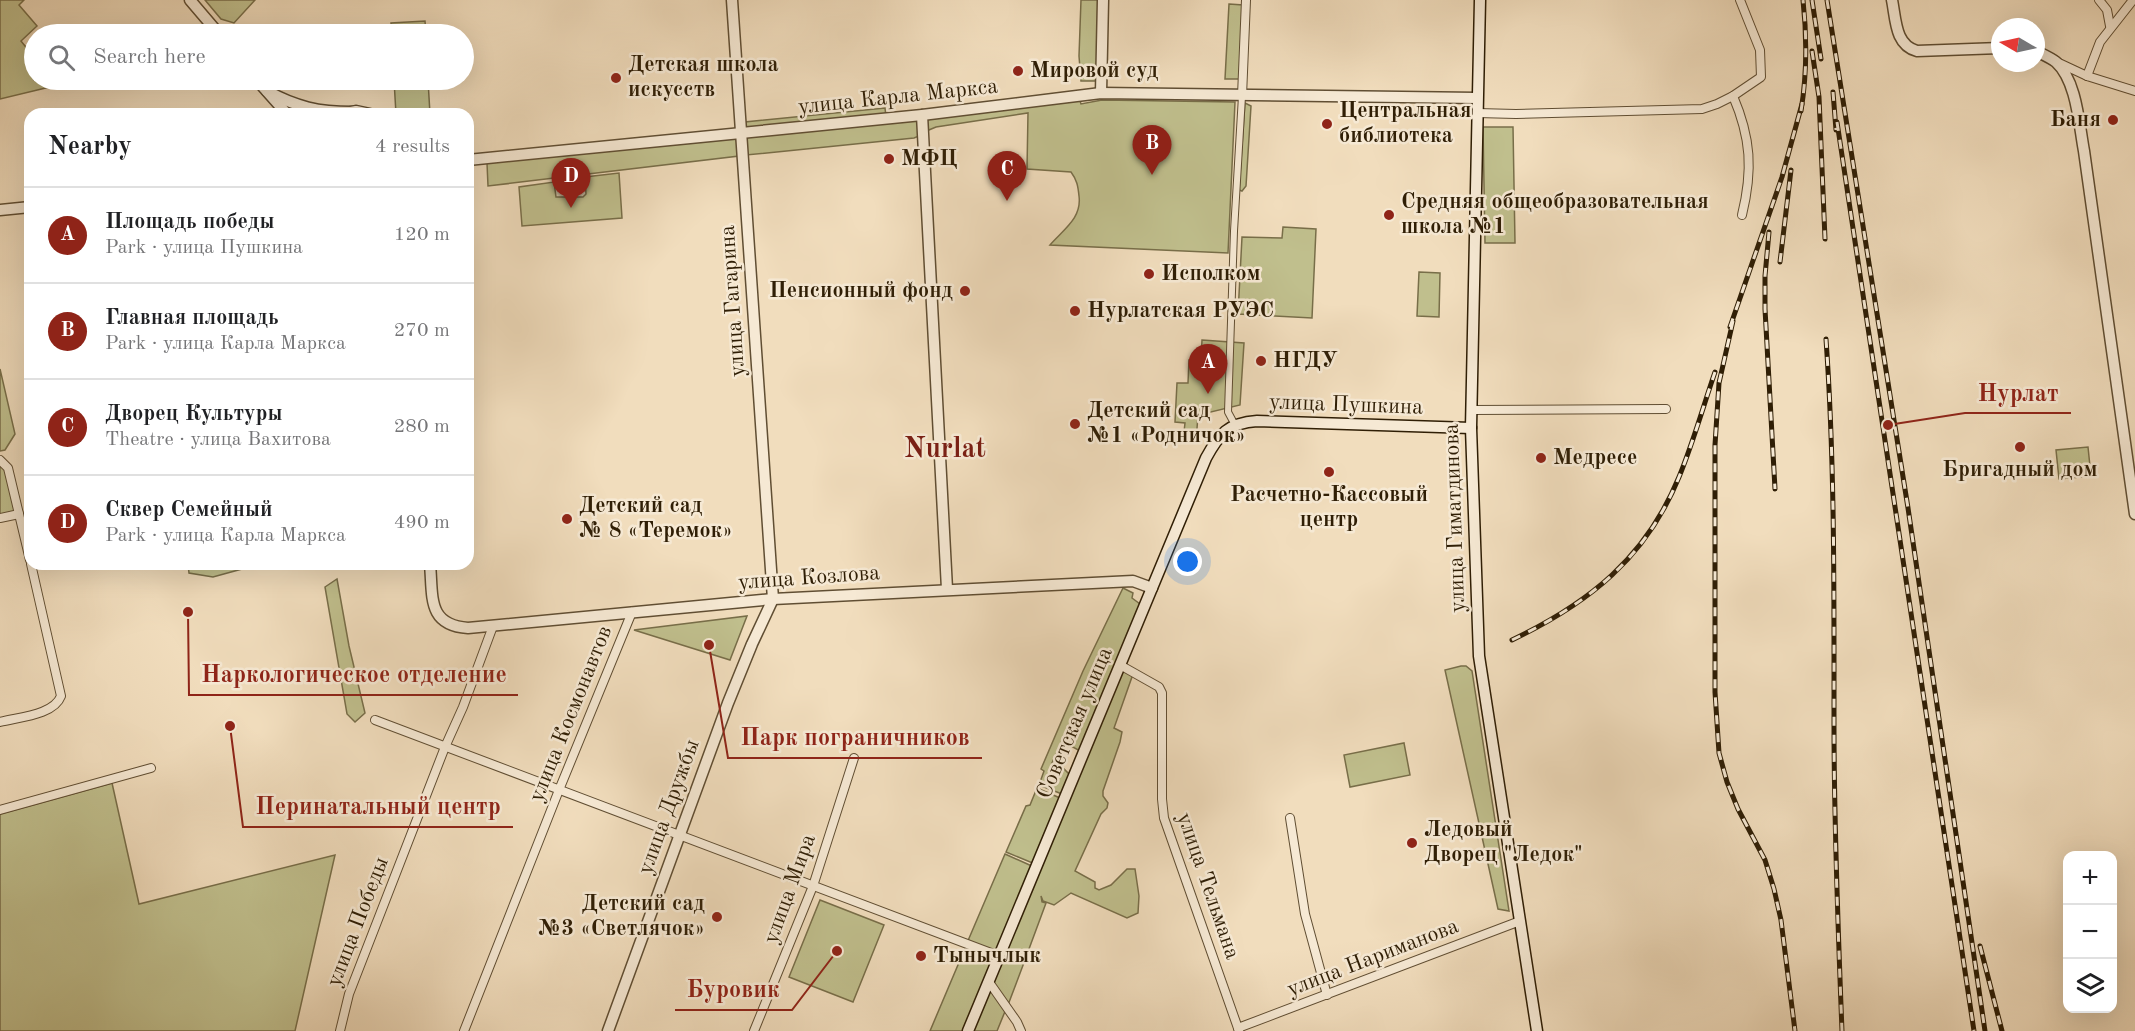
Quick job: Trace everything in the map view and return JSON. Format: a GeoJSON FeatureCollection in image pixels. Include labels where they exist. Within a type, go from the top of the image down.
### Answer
{"type":"FeatureCollection","features":[{"type":"Feature","properties":{"kind":"street"},"geometry":{"type":"LineString","coordinates":[[190,0],[210,24]]}},
{"type":"Feature","properties":{"kind":"street","name":"улица Гагарина"},"geometry":{"type":"LineString","coordinates":[[732,0],[773,599]]}},
{"type":"Feature","properties":{"kind":"street"},"geometry":{"type":"LineString","coordinates":[[1101,93],[1103,0]]}},
{"type":"Feature","properties":{"kind":"street"},"geometry":{"type":"LineString","coordinates":[[1235,424],[1228,412],[1235,207],[1246,0]]}},
{"type":"Feature","properties":{"kind":"street","name":"улица Гиматдинова"},"geometry":{"type":"LineString","coordinates":[[1480,0],[1471,410],[1479,656],[1537,1031]]}},
{"type":"Feature","properties":{"kind":"street"},"geometry":{"type":"LineString","coordinates":[[1477,113],[1539,114],[1702,109],[1733,96],[1761,76],[1760,50],[1740,0]]}},
{"type":"Feature","properties":{"kind":"street"},"geometry":{"type":"LineString","coordinates":[[1892,0],[1898,31],[1903,44],[1909,49],[1917,51],[1991,48]]}},
{"type":"Feature","properties":{"kind":"street"},"geometry":{"type":"LineString","coordinates":[[2099,0],[2107,10],[2110,26]]}},
{"type":"Feature","properties":{"kind":"street"},"geometry":{"type":"LineString","coordinates":[[2087,76],[2094,55],[2110,26],[2133,0]]}},
{"type":"Feature","properties":{"kind":"street"},"geometry":{"type":"LineString","coordinates":[[2045,56],[2087,76],[2135,91]]}},
{"type":"Feature","properties":{"kind":"street"},"geometry":{"type":"LineString","coordinates":[[2056,62],[2070,81],[2084,151],[2135,514]]}},
{"type":"Feature","properties":{"kind":"street"},"geometry":{"type":"LineString","coordinates":[[267,91],[294,105],[305,108]]}},
{"type":"Feature","properties":{"kind":"street"},"geometry":{"type":"LineString","coordinates":[[267,91],[282,108]]}},
{"type":"Feature","properties":{"kind":"street","name":"улица Карла Маркса"},"geometry":{"type":"LineString","coordinates":[[474,159],[922,115],[1101,93],[1477,98]]}},
{"type":"Feature","properties":{"kind":"street"},"geometry":{"type":"LineString","coordinates":[[1733,96],[1743,118],[1750,167],[1748,191],[1742,215]]}},
{"type":"Feature","properties":{"kind":"street"},"geometry":{"type":"LineString","coordinates":[[922,115],[947,589]]}},
{"type":"Feature","properties":{"kind":"street"},"geometry":{"type":"LineString","coordinates":[[0,210],[24,208]]}},
{"type":"Feature","properties":{"kind":"street"},"geometry":{"type":"LineString","coordinates":[[1471,410],[1666,409]]}},
{"type":"Feature","properties":{"kind":"street","name":"улица Пушкина"},"geometry":{"type":"LineString","coordinates":[[1223,432],[1235,424],[1257,421],[1471,428]]}},
{"type":"Feature","properties":{"kind":"street","name":"Советская улица"},"geometry":{"type":"LineString","coordinates":[[968,1031],[1206,458],[1223,432]]}},
{"type":"Feature","properties":{"kind":"street"},"geometry":{"type":"LineString","coordinates":[[0,460],[8,468],[24,534]]}},
{"type":"Feature","properties":{"kind":"street"},"geometry":{"type":"LineString","coordinates":[[0,518],[19,514]]}},
{"type":"Feature","properties":{"kind":"street"},"geometry":{"type":"LineString","coordinates":[[0,722],[51,709],[58,704],[61,696],[33,570]]}},
{"type":"Feature","properties":{"kind":"street","name":"улица Козлова"},"geometry":{"type":"LineString","coordinates":[[431,570],[434,604],[439,617],[448,625],[468,627],[773,599],[947,589],[1133,581],[1152,588]]}},
{"type":"Feature","properties":{"kind":"street","name":"улица Дружбы"},"geometry":{"type":"LineString","coordinates":[[608,1031],[736,683],[773,599]]}},
{"type":"Feature","properties":{"kind":"street","name":"улица Космонавтов"},"geometry":{"type":"LineString","coordinates":[[464,1031],[632,612]]}},
{"type":"Feature","properties":{"kind":"street","name":"улица Победы"},"geometry":{"type":"LineString","coordinates":[[340,1031],[349,994],[445,747],[464,707],[493,626]]}},
{"type":"Feature","properties":{"kind":"street","name":"улица Тельмана"},"geometry":{"type":"LineString","coordinates":[[1120,665],[1159,687],[1162,693],[1164,818],[1239,1030]]}},
{"type":"Feature","properties":{"kind":"street"},"geometry":{"type":"LineString","coordinates":[[375,720],[999,956]]}},
{"type":"Feature","properties":{"kind":"street","name":"улица Мира"},"geometry":{"type":"LineString","coordinates":[[754,1031],[813,886],[854,758]]}},
{"type":"Feature","properties":{"kind":"street"},"geometry":{"type":"LineString","coordinates":[[0,810],[151,768]]}},
{"type":"Feature","properties":{"kind":"street"},"geometry":{"type":"LineString","coordinates":[[1290,818],[1305,914],[1327,995]]}},
{"type":"Feature","properties":{"kind":"street","name":"улица Нариманова"},"geometry":{"type":"LineString","coordinates":[[1239,1030],[1521,921]]}},
{"type":"Feature","properties":{"kind":"street"},"geometry":{"type":"LineString","coordinates":[[988,982],[1021,1031]]}},
{"type":"Feature","properties":{"kind":"shaded area"},"geometry":{"type":"Polygon","coordinates":[[[0,0],[24,0],[19,5],[35,24],[24,24],[24,38],[21,41],[24,45],[24,90],[37,90],[0,99],[0,0]]]}},
{"type":"Feature","properties":{"kind":"shaded area"},"geometry":{"type":"Polygon","coordinates":[[[205,0],[255,0],[234,23],[221,19],[205,0]]]}},
{"type":"Feature","properties":{"kind":"shaded area"},"geometry":{"type":"Polygon","coordinates":[[[1081,0],[1098,0],[1098,81],[1081,81],[1079,56],[1081,0]]]}},
{"type":"Feature","properties":{"kind":"shaded area"},"geometry":{"type":"Polygon","coordinates":[[[1229,4],[1243,5],[1240,79],[1225,79],[1229,4]]]}},
{"type":"Feature","properties":{"kind":"shaded area"},"geometry":{"type":"Polygon","coordinates":[[[425,21],[425,24],[391,24],[425,21]]]}},
{"type":"Feature","properties":{"kind":"shaded area"},"geometry":{"type":"Polygon","coordinates":[[[395,90],[429,90],[430,108],[396,108],[395,90]]]}},
{"type":"Feature","properties":{"kind":"shaded area"},"geometry":{"type":"Polygon","coordinates":[[[1079,98],[1081,104],[1102,100],[1235,102],[1228,253],[1050,245],[1078,211],[1078,189],[1071,172],[1027,169],[1028,113],[936,127],[924,132],[924,117],[1079,98]]]}},
{"type":"Feature","properties":{"kind":"shaded area"},"geometry":{"type":"Polygon","coordinates":[[[1245,103],[1251,106],[1246,186],[1242,191],[1239,190],[1245,103]]]}},
{"type":"Feature","properties":{"kind":"shaded area"},"geometry":{"type":"Polygon","coordinates":[[[885,108],[886,117],[745,130],[745,122],[885,108]]]}},
{"type":"Feature","properties":{"kind":"shaded area"},"geometry":{"type":"Polygon","coordinates":[[[918,117],[919,136],[914,138],[746,155],[744,135],[918,117]]]}},
{"type":"Feature","properties":{"kind":"shaded area"},"geometry":{"type":"Polygon","coordinates":[[[1483,127],[1513,127],[1515,243],[1485,243],[1483,127]]]}},
{"type":"Feature","properties":{"kind":"shaded area"},"geometry":{"type":"Polygon","coordinates":[[[738,136],[739,156],[488,186],[487,163],[738,136]]]}},
{"type":"Feature","properties":{"kind":"shaded area"},"geometry":{"type":"Polygon","coordinates":[[[619,173],[622,218],[522,226],[519,187],[554,182],[556,197],[583,197],[586,194],[585,177],[619,173]]]}},
{"type":"Feature","properties":{"kind":"shaded area"},"geometry":{"type":"Polygon","coordinates":[[[1283,227],[1316,229],[1312,318],[1238,314],[1242,237],[1282,238],[1283,227]]]}},
{"type":"Feature","properties":{"kind":"shaded area"},"geometry":{"type":"Polygon","coordinates":[[[1419,272],[1440,273],[1439,317],[1417,316],[1419,272]]]}},
{"type":"Feature","properties":{"kind":"shaded area"},"geometry":{"type":"Polygon","coordinates":[[[1202,340],[1244,343],[1240,405],[1198,415],[1196,442],[1183,441],[1185,423],[1175,422],[1177,383],[1188,383],[1189,360],[1201,360],[1202,340]]]}},
{"type":"Feature","properties":{"kind":"shaded area"},"geometry":{"type":"Polygon","coordinates":[[[0,369],[15,434],[5,450],[0,451],[0,369]]]}},
{"type":"Feature","properties":{"kind":"shaded area"},"geometry":{"type":"Polygon","coordinates":[[[2088,447],[2091,476],[2059,479],[2056,450],[2088,447]]]}},
{"type":"Feature","properties":{"kind":"shaded area"},"geometry":{"type":"Polygon","coordinates":[[[0,466],[6,471],[16,513],[0,516],[0,466]]]}},
{"type":"Feature","properties":{"kind":"shaded area"},"geometry":{"type":"Polygon","coordinates":[[[189,570],[238,570],[213,577],[189,573],[189,570]]]}},
{"type":"Feature","properties":{"kind":"shaded area"},"geometry":{"type":"Polygon","coordinates":[[[337,579],[349,646],[365,713],[355,722],[347,714],[325,587],[337,579]]]}},
{"type":"Feature","properties":{"kind":"shaded area"},"geometry":{"type":"Polygon","coordinates":[[[1123,588],[1133,593],[1132,598],[1140,604],[1080,751],[1062,741],[1052,763],[1063,768],[1070,775],[1062,794],[1039,785],[1044,771],[1041,769],[1083,671],[1123,588]]]}},
{"type":"Feature","properties":{"kind":"shaded area"},"geometry":{"type":"Polygon","coordinates":[[[747,616],[730,660],[634,630],[747,616]]]}},
{"type":"Feature","properties":{"kind":"shaded area"},"geometry":{"type":"Polygon","coordinates":[[[1466,666],[1472,671],[1509,911],[1498,909],[1445,670],[1466,666]]]}},
{"type":"Feature","properties":{"kind":"shaded area"},"geometry":{"type":"Polygon","coordinates":[[[1121,667],[1133,674],[1114,728],[1122,732],[1103,791],[1103,796],[1108,803],[1107,808],[1101,814],[1075,871],[1095,882],[1095,888],[1099,890],[1111,885],[1127,869],[1135,869],[1139,896],[1138,913],[1127,918],[1071,893],[1054,905],[1043,901],[1041,896],[1042,902],[1046,903],[1026,957],[1004,950],[1121,667]]]}},
{"type":"Feature","properties":{"kind":"shaded area"},"geometry":{"type":"Polygon","coordinates":[[[1404,743],[1410,775],[1350,787],[1344,755],[1404,743]]]}},
{"type":"Feature","properties":{"kind":"shaded area"},"geometry":{"type":"Polygon","coordinates":[[[112,783],[139,904],[335,855],[295,1031],[0,1031],[0,814],[112,783]]]}},
{"type":"Feature","properties":{"kind":"shaded area"},"geometry":{"type":"Polygon","coordinates":[[[1037,788],[1060,798],[1035,864],[1006,852],[1026,806],[1030,805],[1037,788]]]}},
{"type":"Feature","properties":{"kind":"shaded area"},"geometry":{"type":"Polygon","coordinates":[[[1005,854],[1034,867],[998,954],[967,943],[1005,854]]]}},
{"type":"Feature","properties":{"kind":"shaded area"},"geometry":{"type":"Polygon","coordinates":[[[820,900],[884,925],[853,1002],[789,977],[820,900]]]}},
{"type":"Feature","properties":{"kind":"shaded area"},"geometry":{"type":"Polygon","coordinates":[[[966,946],[996,957],[966,1031],[930,1031],[966,946]]]}},
{"type":"Feature","properties":{"kind":"shaded area"},"geometry":{"type":"Polygon","coordinates":[[[1003,952],[1025,960],[1008,1005],[991,983],[1003,952]]]}},
{"type":"Feature","properties":{"kind":"shaded area"},"geometry":{"type":"Polygon","coordinates":[[[989,985],[1006,1009],[997,1031],[971,1031],[989,985]]]}},
{"type":"Feature","properties":{"kind":"railway"},"geometry":{"type":"LineString","coordinates":[[1801,111],[1806,56],[1803,0]]}},
{"type":"Feature","properties":{"kind":"railway"},"geometry":{"type":"LineString","coordinates":[[1812,0],[1821,59]]}},
{"type":"Feature","properties":{"kind":"railway"},"geometry":{"type":"LineString","coordinates":[[1827,0],[1908,508],[1985,1031]]}},
{"type":"Feature","properties":{"kind":"railway"},"geometry":{"type":"LineString","coordinates":[[1812,51],[1819,97],[1825,239]]}},
{"type":"Feature","properties":{"kind":"railway"},"geometry":{"type":"LineString","coordinates":[[1833,92],[1836,130]]}},
{"type":"Feature","properties":{"kind":"railway"},"geometry":{"type":"LineString","coordinates":[[1730,327],[1782,177],[1802,104]]}},
{"type":"Feature","properties":{"kind":"railway"},"geometry":{"type":"LineString","coordinates":[[1837,122],[1974,1031]]}},
{"type":"Feature","properties":{"kind":"railway"},"geometry":{"type":"LineString","coordinates":[[1780,262],[1791,170]]}},
{"type":"Feature","properties":{"kind":"railway"},"geometry":{"type":"LineString","coordinates":[[1769,232],[1765,309],[1775,489]]}},
{"type":"Feature","properties":{"kind":"railway"},"geometry":{"type":"LineString","coordinates":[[1733,321],[1719,383],[1715,445],[1715,692],[1719,753],[1727,782],[1738,809],[1765,860],[1774,889],[1781,920],[1795,1031]]}},
{"type":"Feature","properties":{"kind":"railway"},"geometry":{"type":"LineString","coordinates":[[1826,339],[1832,484],[1835,802],[1842,1031]]}},
{"type":"Feature","properties":{"kind":"railway"},"geometry":{"type":"LineString","coordinates":[[1512,640],[1540,626],[1590,594],[1612,575],[1650,531],[1666,506],[1679,477],[1715,372]]}},
{"type":"Feature","properties":{"kind":"railway"},"geometry":{"type":"LineString","coordinates":[[1980,946],[2002,1031]]}},
{"type":"Feature","properties":{"kind":"place","name":"Мировой суд"},"geometry":{"type":"Point","coordinates":[1018,71]}},
{"type":"Feature","properties":{"kind":"place","name":"Детская школа искусств"},"geometry":{"type":"Point","coordinates":[616,78]}},
{"type":"Feature","properties":{"kind":"place","name":"Баня"},"geometry":{"type":"Point","coordinates":[2113,120]}},
{"type":"Feature","properties":{"kind":"place","name":"Центральная библиотека"},"geometry":{"type":"Point","coordinates":[1327,124]}},
{"type":"Feature","properties":{"kind":"place","name":"МФЦ"},"geometry":{"type":"Point","coordinates":[889,159]}},
{"type":"Feature","properties":{"kind":"place","name":"Главная площадь"},"geometry":{"type":"Point","coordinates":[1152,175]}},
{"type":"Feature","properties":{"kind":"place","name":"Дворец Культуры"},"geometry":{"type":"Point","coordinates":[1007,201]}},
{"type":"Feature","properties":{"kind":"place","name":"Сквер Семейный"},"geometry":{"type":"Point","coordinates":[571,208]}},
{"type":"Feature","properties":{"kind":"place","name":"Средняя общеобразовательная школа №1"},"geometry":{"type":"Point","coordinates":[1389,215]}},
{"type":"Feature","properties":{"kind":"place","name":"Исполком"},"geometry":{"type":"Point","coordinates":[1149,274]}},
{"type":"Feature","properties":{"kind":"place","name":"Пенсионный фонд"},"geometry":{"type":"Point","coordinates":[965,291]}},
{"type":"Feature","properties":{"kind":"place","name":"Нурлатская РУЭС"},"geometry":{"type":"Point","coordinates":[1075,311]}},
{"type":"Feature","properties":{"kind":"place","name":"НГДУ"},"geometry":{"type":"Point","coordinates":[1261,361]}},
{"type":"Feature","properties":{"kind":"place","name":"Площадь победы"},"geometry":{"type":"Point","coordinates":[1208,394]}},
{"type":"Feature","properties":{"kind":"place","name":"Детский сад №1 «Родничок»"},"geometry":{"type":"Point","coordinates":[1075,424]}},
{"type":"Feature","properties":{"kind":"place","name":"Нурлат"},"geometry":{"type":"Point","coordinates":[1888,425]}},
{"type":"Feature","properties":{"kind":"place","name":"Бригадный дом"},"geometry":{"type":"Point","coordinates":[2020,447]}},
{"type":"Feature","properties":{"kind":"place","name":"Медресе"},"geometry":{"type":"Point","coordinates":[1541,458]}},
{"type":"Feature","properties":{"kind":"place","name":"Расчетно-Кассовый центр"},"geometry":{"type":"Point","coordinates":[1329,472]}},
{"type":"Feature","properties":{"kind":"place","name":"Детский сад № 8 «Теремок»"},"geometry":{"type":"Point","coordinates":[567,519]}},
{"type":"Feature","properties":{"kind":"place","name":"Наркологическое отделение"},"geometry":{"type":"Point","coordinates":[188,612]}},
{"type":"Feature","properties":{"kind":"place","name":"Парк пограничников"},"geometry":{"type":"Point","coordinates":[709,645]}},
{"type":"Feature","properties":{"kind":"place","name":"Перинатальный центр"},"geometry":{"type":"Point","coordinates":[230,726]}},
{"type":"Feature","properties":{"kind":"place","name":"Ледовый Дворец \"Ледок\""},"geometry":{"type":"Point","coordinates":[1412,843]}},
{"type":"Feature","properties":{"kind":"place","name":"Детский сад №3 «Светлячок»"},"geometry":{"type":"Point","coordinates":[717,917]}},
{"type":"Feature","properties":{"kind":"place","name":"Буровик"},"geometry":{"type":"Point","coordinates":[837,951]}},
{"type":"Feature","properties":{"kind":"place","name":"Тынычлык"},"geometry":{"type":"Point","coordinates":[921,956]}},
{"type":"Feature","properties":{"kind":"district","name":"Nurlat"},"geometry":{"type":"Point","coordinates":[945,450]}}]}
